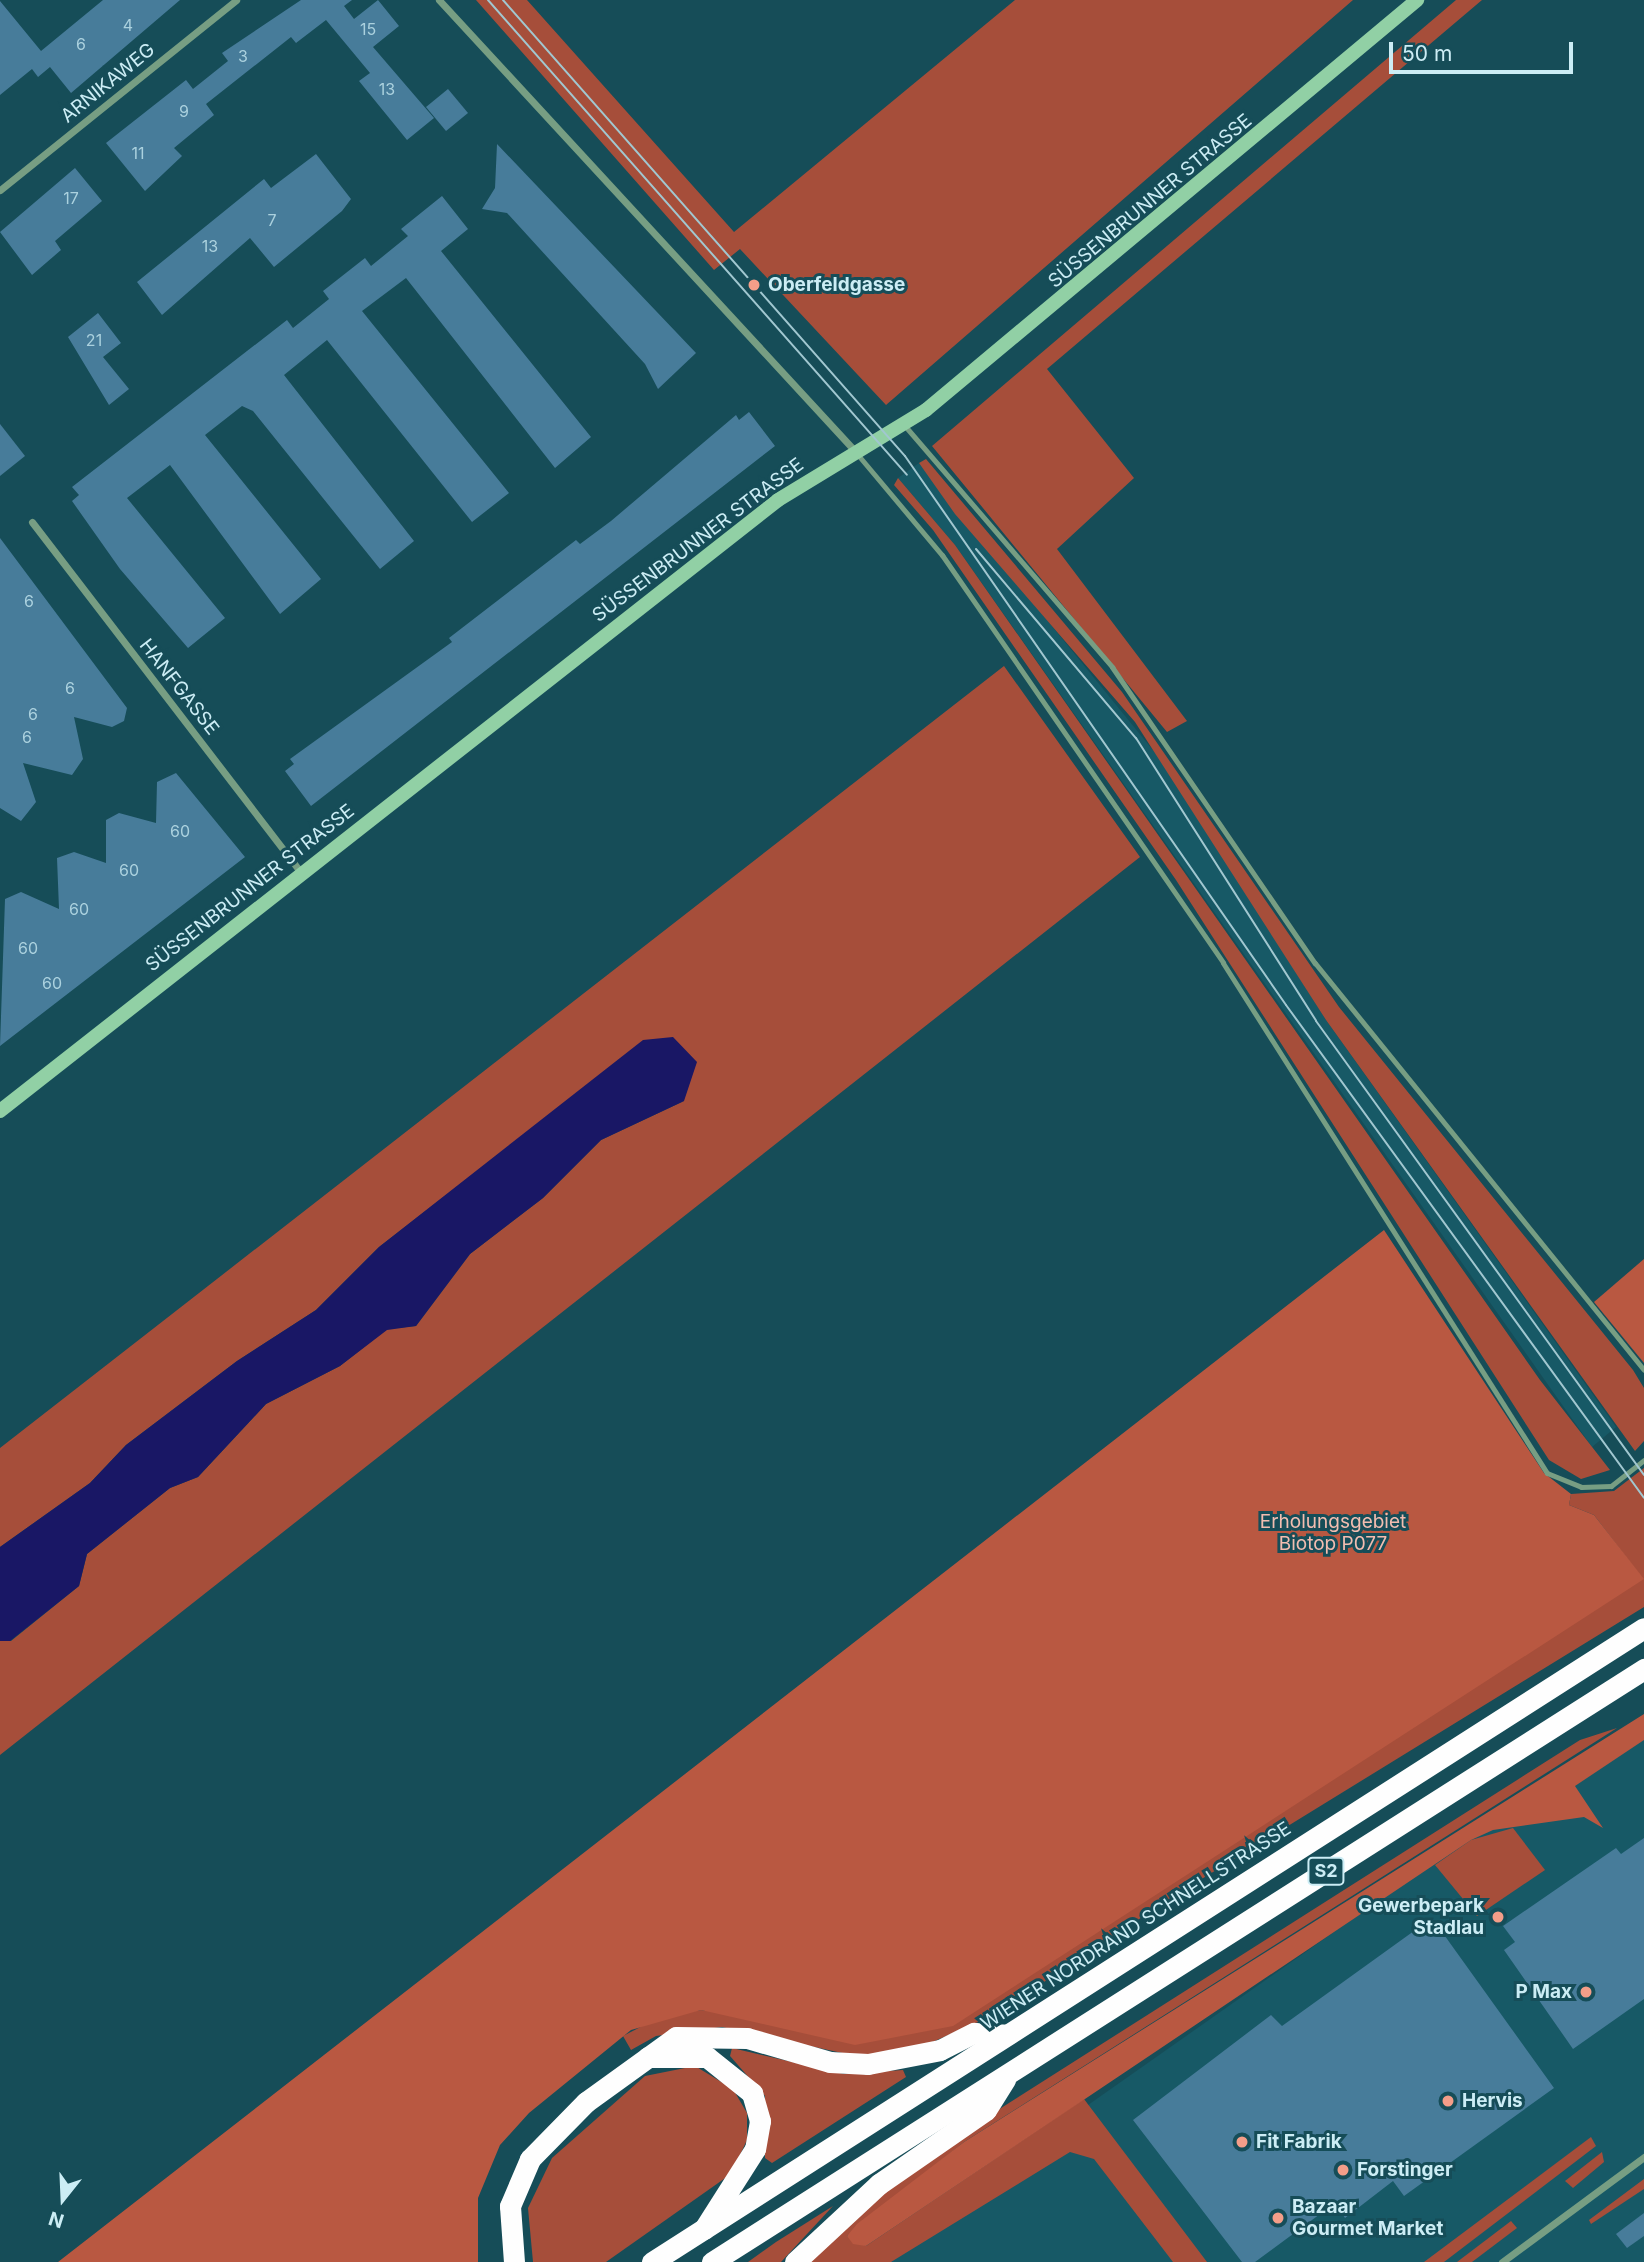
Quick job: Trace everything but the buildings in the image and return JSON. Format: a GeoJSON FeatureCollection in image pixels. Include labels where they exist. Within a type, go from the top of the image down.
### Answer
{"type":"FeatureCollection","features":[{"type":"Feature","properties":{"kind":"highway","name":"WIENER NORDRAND SCHNELLSTRASSE"},"geometry":{"type":"LineString","coordinates":[[652,2262],[1644,1628]]}},
{"type":"Feature","properties":{"kind":"highway","name":"S2"},"geometry":{"type":"LineString","coordinates":[[712,2262],[1644,1669]]}},
{"type":"Feature","properties":{"kind":"highway"},"geometry":{"type":"LineString","coordinates":[[514,2262],[510,2206],[530,2160],[586,2102],[676,2037],[710,2033],[830,2062],[868,2064],[929,2054],[974,2033],[1007,2035]]}},
{"type":"Feature","properties":{"kind":"highway"},"geometry":{"type":"LineString","coordinates":[[646,2057],[707,2057],[752,2093],[760,2121],[755,2149],[704,2229]]}},
{"type":"Feature","properties":{"kind":"highway"},"geometry":{"type":"LineString","coordinates":[[795,2262],[878,2184],[986,2110],[1008,2074]]}},
{"type":"Feature","properties":{"kind":"street","name":"ARNIKAWEG"},"geometry":{"type":"LineString","coordinates":[[0,190],[236,0]]}},
{"type":"Feature","properties":{"kind":"street"},"geometry":{"type":"LineString","coordinates":[[439,0],[856,452]]}},
{"type":"Feature","properties":{"kind":"street","name":"SÜSSENBRUNNER STRASSE"},"geometry":{"type":"LineString","coordinates":[[0,1111],[778,500],[904,425],[1417,0]]}},
{"type":"Feature","properties":{"kind":"street","name":"HANFGASSE"},"geometry":{"type":"LineString","coordinates":[[32,522],[301,872]]}},
{"type":"Feature","properties":{"kind":"street"},"geometry":{"type":"LineString","coordinates":[[1502,2262],[1644,2157]]}},
{"type":"Feature","properties":{"kind":"lane"},"geometry":{"type":"LineString","coordinates":[[904,425],[1112,667],[1315,963],[1644,1370]]}},
{"type":"Feature","properties":{"kind":"lane"},"geometry":{"type":"LineString","coordinates":[[856,452],[942,555],[1207,941],[1547,1473],[1581,1487],[1611,1486],[1644,1460]]}},
{"type":"Feature","properties":{"kind":"shaded area"},"geometry":{"type":"Polygon","coordinates":[[[476,0],[527,0],[734,232],[1015,0],[1353,0],[886,405],[740,249],[714,270],[476,0]]]}},
{"type":"Feature","properties":{"kind":"shaded area"},"geometry":{"type":"Polygon","coordinates":[[[1456,0],[1482,0],[1047,369],[1134,478],[1057,549],[1187,721],[1167,732],[932,446],[1456,0]]]}},
{"type":"Feature","properties":{"kind":"shaded area"},"geometry":{"type":"Polygon","coordinates":[[[926,459],[1122,692],[1339,1007],[1633,1370],[1644,1388],[1644,1441],[1635,1451],[1326,1020],[1135,722],[955,514],[919,463],[926,459]]]}},
{"type":"Feature","properties":{"kind":"shaded area"},"geometry":{"type":"Polygon","coordinates":[[[919,463],[1165,765],[1326,1020],[1616,1427],[1592,1447],[955,545],[898,478],[919,463]]]}},
{"type":"Feature","properties":{"kind":"shaded area"},"geometry":{"type":"Polygon","coordinates":[[[898,478],[955,545],[1540,1380],[1610,1470],[1581,1479],[1549,1460],[1176,880],[933,530],[894,485],[898,478]]]}},
{"type":"Feature","properties":{"kind":"shaded area"},"geometry":{"type":"Polygon","coordinates":[[[1004,666],[1140,857],[0,1755],[0,1641],[11,1641],[79,1586],[87,1554],[170,1488],[198,1477],[266,1404],[340,1366],[387,1329],[416,1326],[470,1254],[543,1198],[601,1140],[684,1101],[539,1123],[379,1247],[316,1310],[237,1361],[126,1445],[90,1483],[0,1547],[0,1448],[1004,666]]]}},
{"type":"Feature","properties":{"kind":"shaded area"},"geometry":{"type":"Polygon","coordinates":[[[673,1037],[697,1062],[684,1101],[601,1140],[543,1198],[470,1254],[416,1326],[387,1330],[340,1366],[266,1404],[198,1477],[170,1488],[87,1554],[79,1586],[10,1641],[0,1641],[0,1547],[90,1483],[126,1445],[237,1361],[316,1310],[379,1247],[643,1040],[673,1037]]]}},
{"type":"Feature","properties":{"kind":"shaded area"},"geometry":{"type":"Polygon","coordinates":[[[1644,1468],[1644,1607],[1174,1896],[994,2015],[912,2051],[888,2054],[847,2054],[722,2027],[656,2036],[631,2050],[623,2036],[660,2017],[701,2010],[747,2016],[1643,1579],[1594,1515],[1569,1505],[1571,1494],[1614,1491],[1644,1468]]]}},
{"type":"Feature","properties":{"kind":"shaded area","name":"Gewerbepark Stadlau"},"geometry":{"type":"Polygon","coordinates":[[[1644,1714],[1644,2262],[886,2262],[1088,2105],[1644,1714]]]}},
{"type":"Feature","properties":{"kind":"shaded area"},"geometry":{"type":"Polygon","coordinates":[[[1617,1728],[964,2142],[847,2236],[866,2246],[1084,2099],[1207,2262],[1173,2262],[1094,2159],[1070,2152],[891,2262],[809,2262],[872,2202],[957,2136],[1580,1740],[1617,1728]]]}},
{"type":"Feature","properties":{"kind":"shaded area"},"geometry":{"type":"Polygon","coordinates":[[[1513,1828],[1545,1870],[1477,1916],[1435,1865],[1471,1840],[1513,1828]]]}},
{"type":"Feature","properties":{"kind":"shaded area"},"geometry":{"type":"Polygon","coordinates":[[[732,2048],[844,2074],[903,2070],[906,2077],[772,2163],[765,2158],[765,2096],[730,2056],[732,2048]]]}},
{"type":"Feature","properties":{"kind":"shaded area"},"geometry":{"type":"Polygon","coordinates":[[[695,2066],[733,2089],[747,2113],[747,2140],[731,2174],[606,2262],[533,2262],[528,2208],[552,2158],[645,2076],[695,2066]]]}},
{"type":"Feature","properties":{"kind":"shaded area"},"geometry":{"type":"Polygon","coordinates":[[[1591,2137],[1596,2146],[1444,2262],[1424,2262],[1591,2137]]]}},
{"type":"Feature","properties":{"kind":"shaded area"},"geometry":{"type":"Polygon","coordinates":[[[1602,2152],[1604,2162],[1573,2188],[1565,2181],[1602,2152]]]}},
{"type":"Feature","properties":{"kind":"shaded area"},"geometry":{"type":"Polygon","coordinates":[[[1644,2179],[1644,2189],[1591,2224],[1589,2220],[1644,2179]]]}},
{"type":"Feature","properties":{"kind":"shaded area"},"geometry":{"type":"Polygon","coordinates":[[[833,2206],[781,2262],[748,2262],[776,2242],[833,2206]]]}},
{"type":"Feature","properties":{"kind":"shaded area"},"geometry":{"type":"Polygon","coordinates":[[[1511,2221],[1517,2228],[1472,2262],[1457,2262],[1511,2221]]]}},
{"type":"Feature","properties":{"kind":"green space","name":"Erholungsgebiet Biotop P077"},"geometry":{"type":"Polygon","coordinates":[[[1384,1230],[1544,1473],[1571,1494],[1569,1505],[1594,1515],[1644,1579],[953,2026],[855,2045],[701,2010],[631,2030],[529,2113],[500,2145],[478,2198],[478,2262],[58,2262],[1384,1230]]]}},
{"type":"Feature","properties":{"kind":"green space"},"geometry":{"type":"Polygon","coordinates":[[[1644,1259],[1644,1363],[1594,1302],[1644,1259]]]}},
{"type":"Feature","properties":{"kind":"green space"},"geometry":{"type":"Polygon","coordinates":[[[1644,1714],[1644,1740],[1575,1786],[1603,1828],[1584,1817],[1493,1830],[1471,1840],[866,2246],[853,2244],[847,2236],[857,2224],[964,2142],[1644,1714]]]}},
{"type":"Feature","properties":{"kind":"tram line"},"geometry":{"type":"LineString","coordinates":[[488,0],[907,475]]}},
{"type":"Feature","properties":{"kind":"tram line"},"geometry":{"type":"LineString","coordinates":[[503,0],[905,456],[1286,1005],[1644,1498]]}},
{"type":"Feature","properties":{"kind":"tram line"},"geometry":{"type":"LineString","coordinates":[[976,549],[1136,738],[1316,1021],[1644,1475]]}},
{"type":"Feature","properties":{"kind":"place","name":"Oberfeldgasse"},"geometry":{"type":"Point","coordinates":[754,285]}},
{"type":"Feature","properties":{"kind":"place","name":"Gewerbepark Stadlau"},"geometry":{"type":"Point","coordinates":[1498,1917]}},
{"type":"Feature","properties":{"kind":"place","name":"P Max"},"geometry":{"type":"Point","coordinates":[1586,1992]}},
{"type":"Feature","properties":{"kind":"place","name":"Hervis"},"geometry":{"type":"Point","coordinates":[1448,2101]}},
{"type":"Feature","properties":{"kind":"place","name":"Fit Fabrik"},"geometry":{"type":"Point","coordinates":[1242,2142]}},
{"type":"Feature","properties":{"kind":"place","name":"Forstinger"},"geometry":{"type":"Point","coordinates":[1343,2170]}},
{"type":"Feature","properties":{"kind":"place","name":"Bazaar Gourmet Market"},"geometry":{"type":"Point","coordinates":[1278,2218]}}]}
